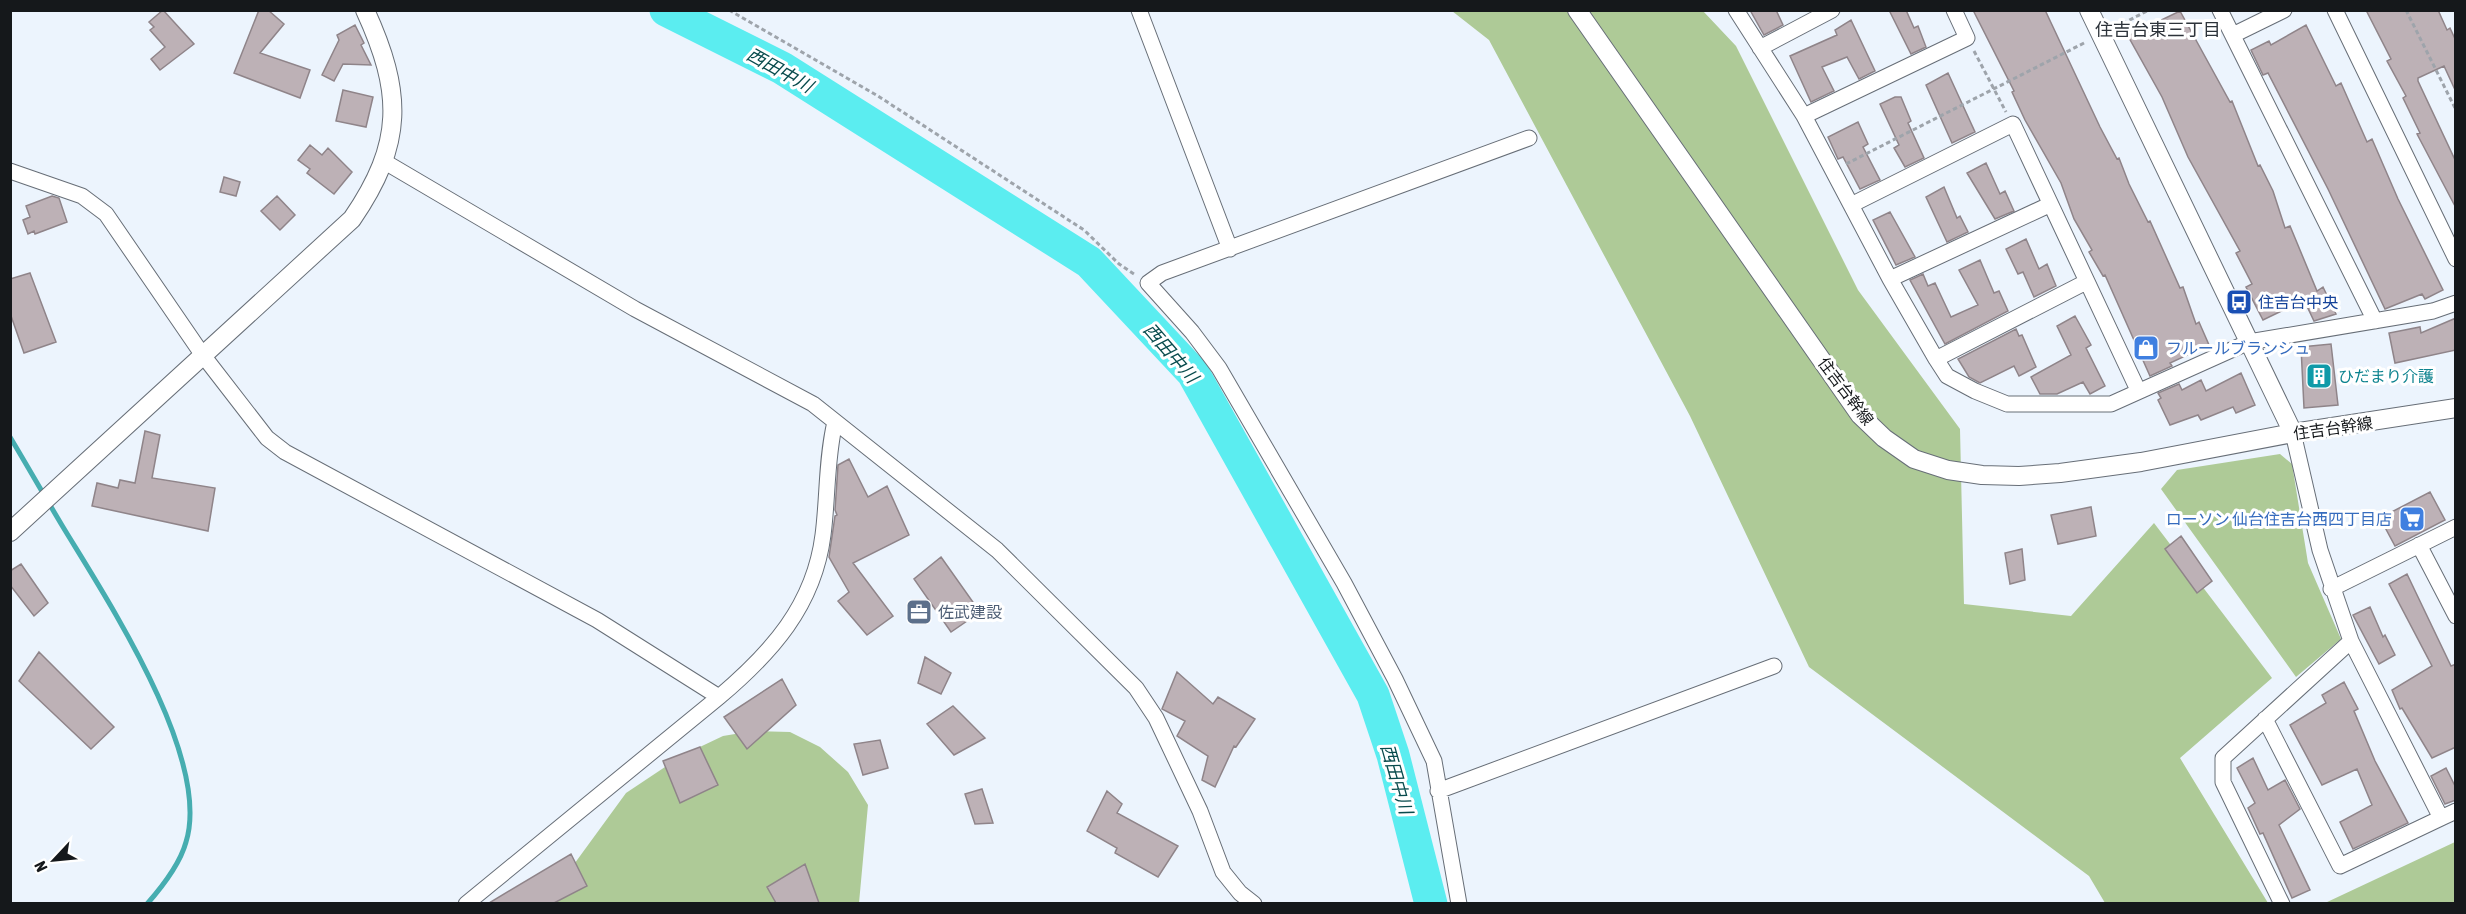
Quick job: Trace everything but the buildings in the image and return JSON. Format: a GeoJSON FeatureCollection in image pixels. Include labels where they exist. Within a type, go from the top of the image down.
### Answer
{"type":"FeatureCollection","features":[{"type":"Feature","properties":{"kind":"street"},"geometry":{"type":"LineString","coordinates":[[10,532],[63,486],[202,354],[352,219],[368,196],[385,162],[393,121],[391,90],[383,52],[365,10]]}},
{"type":"Feature","properties":{"kind":"street"},"geometry":{"type":"LineString","coordinates":[[1139,10],[1230,249]]}},
{"type":"Feature","properties":{"kind":"street","name":"住吉台幹線"},"geometry":{"type":"LineString","coordinates":[[1577,10],[1860,415],[1884,438],[1914,459],[1948,470],[1982,475],[2060,473],[2141,462],[2293,433],[2456,408]]}},
{"type":"Feature","properties":{"kind":"street"},"geometry":{"type":"LineString","coordinates":[[1736,10],[1804,116],[1853,204],[1890,279],[1947,376],[2007,404],[2111,404],[2249,342],[2433,310],[2456,303]]}},
{"type":"Feature","properties":{"kind":"street"},"geometry":{"type":"LineString","coordinates":[[1760,48],[1832,10]]}},
{"type":"Feature","properties":{"kind":"street"},"geometry":{"type":"LineString","coordinates":[[1804,116],[1967,38],[1954,10]]}},
{"type":"Feature","properties":{"kind":"street"},"geometry":{"type":"LineString","coordinates":[[2089,10],[2293,433],[2319,550],[2331,589],[2351,641],[2441,818]]}},
{"type":"Feature","properties":{"kind":"street"},"geometry":{"type":"LineString","coordinates":[[2220,10],[2374,321]]}},
{"type":"Feature","properties":{"kind":"street"},"geometry":{"type":"LineString","coordinates":[[2233,35],[2284,10]]}},
{"type":"Feature","properties":{"kind":"street"},"geometry":{"type":"LineString","coordinates":[[2335,10],[2456,259]]}},
{"type":"Feature","properties":{"kind":"street"},"geometry":{"type":"LineString","coordinates":[[1853,204],[2013,124],[2049,205],[2139,390]]}},
{"type":"Feature","properties":{"kind":"street"},"geometry":{"type":"LineString","coordinates":[[1459,903],[1434,761],[1344,583],[1219,368],[1192,332],[1148,283],[1162,273],[1529,138]]}},
{"type":"Feature","properties":{"kind":"street"},"geometry":{"type":"LineString","coordinates":[[385,162],[635,309],[813,404],[996,550],[1136,688],[1156,718],[1200,811],[1222,872],[1240,893],[1254,903]]}},
{"type":"Feature","properties":{"kind":"street"},"geometry":{"type":"LineString","coordinates":[[10,171],[82,196],[97,204],[202,354],[267,438],[285,452],[597,620],[719,697]]}},
{"type":"Feature","properties":{"kind":"street"},"geometry":{"type":"LineString","coordinates":[[1890,279],[2049,205]]}},
{"type":"Feature","properties":{"kind":"street"},"geometry":{"type":"LineString","coordinates":[[1936,359],[2086,282]]}},
{"type":"Feature","properties":{"kind":"street"},"geometry":{"type":"LineString","coordinates":[[466,903],[719,697],[755,666],[778,642],[799,606],[815,568],[823,536],[828,453],[835,422]]}},
{"type":"Feature","properties":{"kind":"street"},"geometry":{"type":"LineString","coordinates":[[2331,589],[2456,527]]}},
{"type":"Feature","properties":{"kind":"street"},"geometry":{"type":"LineString","coordinates":[[2419,545],[2456,616]]}},
{"type":"Feature","properties":{"kind":"street"},"geometry":{"type":"LineString","coordinates":[[2282,903],[2223,782],[2221,767],[2223,758],[2229,749],[2351,641]]}},
{"type":"Feature","properties":{"kind":"street"},"geometry":{"type":"LineString","coordinates":[[1438,791],[1774,666]]}},
{"type":"Feature","properties":{"kind":"street"},"geometry":{"type":"LineString","coordinates":[[2265,719],[2340,866],[2456,811]]}},
{"type":"Feature","properties":{"kind":"path"},"geometry":{"type":"LineString","coordinates":[[729,10],[878,96],[1084,230],[1119,264],[1148,283]]}},
{"type":"Feature","properties":{"kind":"path"},"geometry":{"type":"LineString","coordinates":[[1833,171],[2149,10]]}},
{"type":"Feature","properties":{"kind":"path"},"geometry":{"type":"LineString","coordinates":[[2406,10],[2456,110]]}},
{"type":"Feature","properties":{"kind":"path"},"geometry":{"type":"LineString","coordinates":[[1967,38],[2013,124]]}},
{"type":"Feature","properties":{"kind":"green space"},"geometry":{"type":"Polygon","coordinates":[[[1452,11],[1703,11],[1736,46],[1858,290],[1960,429],[1964,604],[2071,616],[2154,523],[2272,678],[2180,758],[2268,903],[2105,903],[2089,876],[1809,667],[1690,416],[1489,40],[1452,11]]]}},
{"type":"Feature","properties":{"kind":"green space"},"geometry":{"type":"Polygon","coordinates":[[[2280,454],[2292,464],[2308,563],[2341,639],[2296,677],[2161,489],[2177,470],[2280,454]]]}},
{"type":"Feature","properties":{"kind":"green space"},"geometry":{"type":"Polygon","coordinates":[[[753,731],[790,732],[820,747],[848,772],[868,805],[859,903],[545,904],[626,793],[683,755],[723,736],[753,731]]]}},
{"type":"Feature","properties":{"kind":"green space"},"geometry":{"type":"Polygon","coordinates":[[[2455,842],[2455,903],[2325,903],[2455,842]]]}},
{"type":"Feature","properties":{"kind":"waterway","name":"西田中川"},"geometry":{"type":"LineString","coordinates":[[666,10],[782,68],[1089,262],[1193,373],[1373,695],[1393,755],[1431,904]]}},
{"type":"Feature","properties":{"kind":"waterway"},"geometry":{"type":"LineString","coordinates":[[10,437],[128,636],[170,724],[184,767],[190,807],[186,842],[175,867],[147,904]]}},
{"type":"Feature","properties":{"kind":"place","name":"住吉台中央"},"geometry":{"type":"Point","coordinates":[2239,302]}},
{"type":"Feature","properties":{"kind":"place","name":"フルールブランシュ"},"geometry":{"type":"Point","coordinates":[2146,348]}},
{"type":"Feature","properties":{"kind":"place","name":"ひだまり介護"},"geometry":{"type":"Point","coordinates":[2319,376]}},
{"type":"Feature","properties":{"kind":"place","name":"ローソン 仙台住吉台西四丁目店"},"geometry":{"type":"Point","coordinates":[2412,519]}},
{"type":"Feature","properties":{"kind":"place","name":"佐武建設"},"geometry":{"type":"Point","coordinates":[919,612]}},
{"type":"Feature","properties":{"kind":"district","name":"住吉台東三丁目"},"geometry":{"type":"Point","coordinates":[2158,29]}}]}
